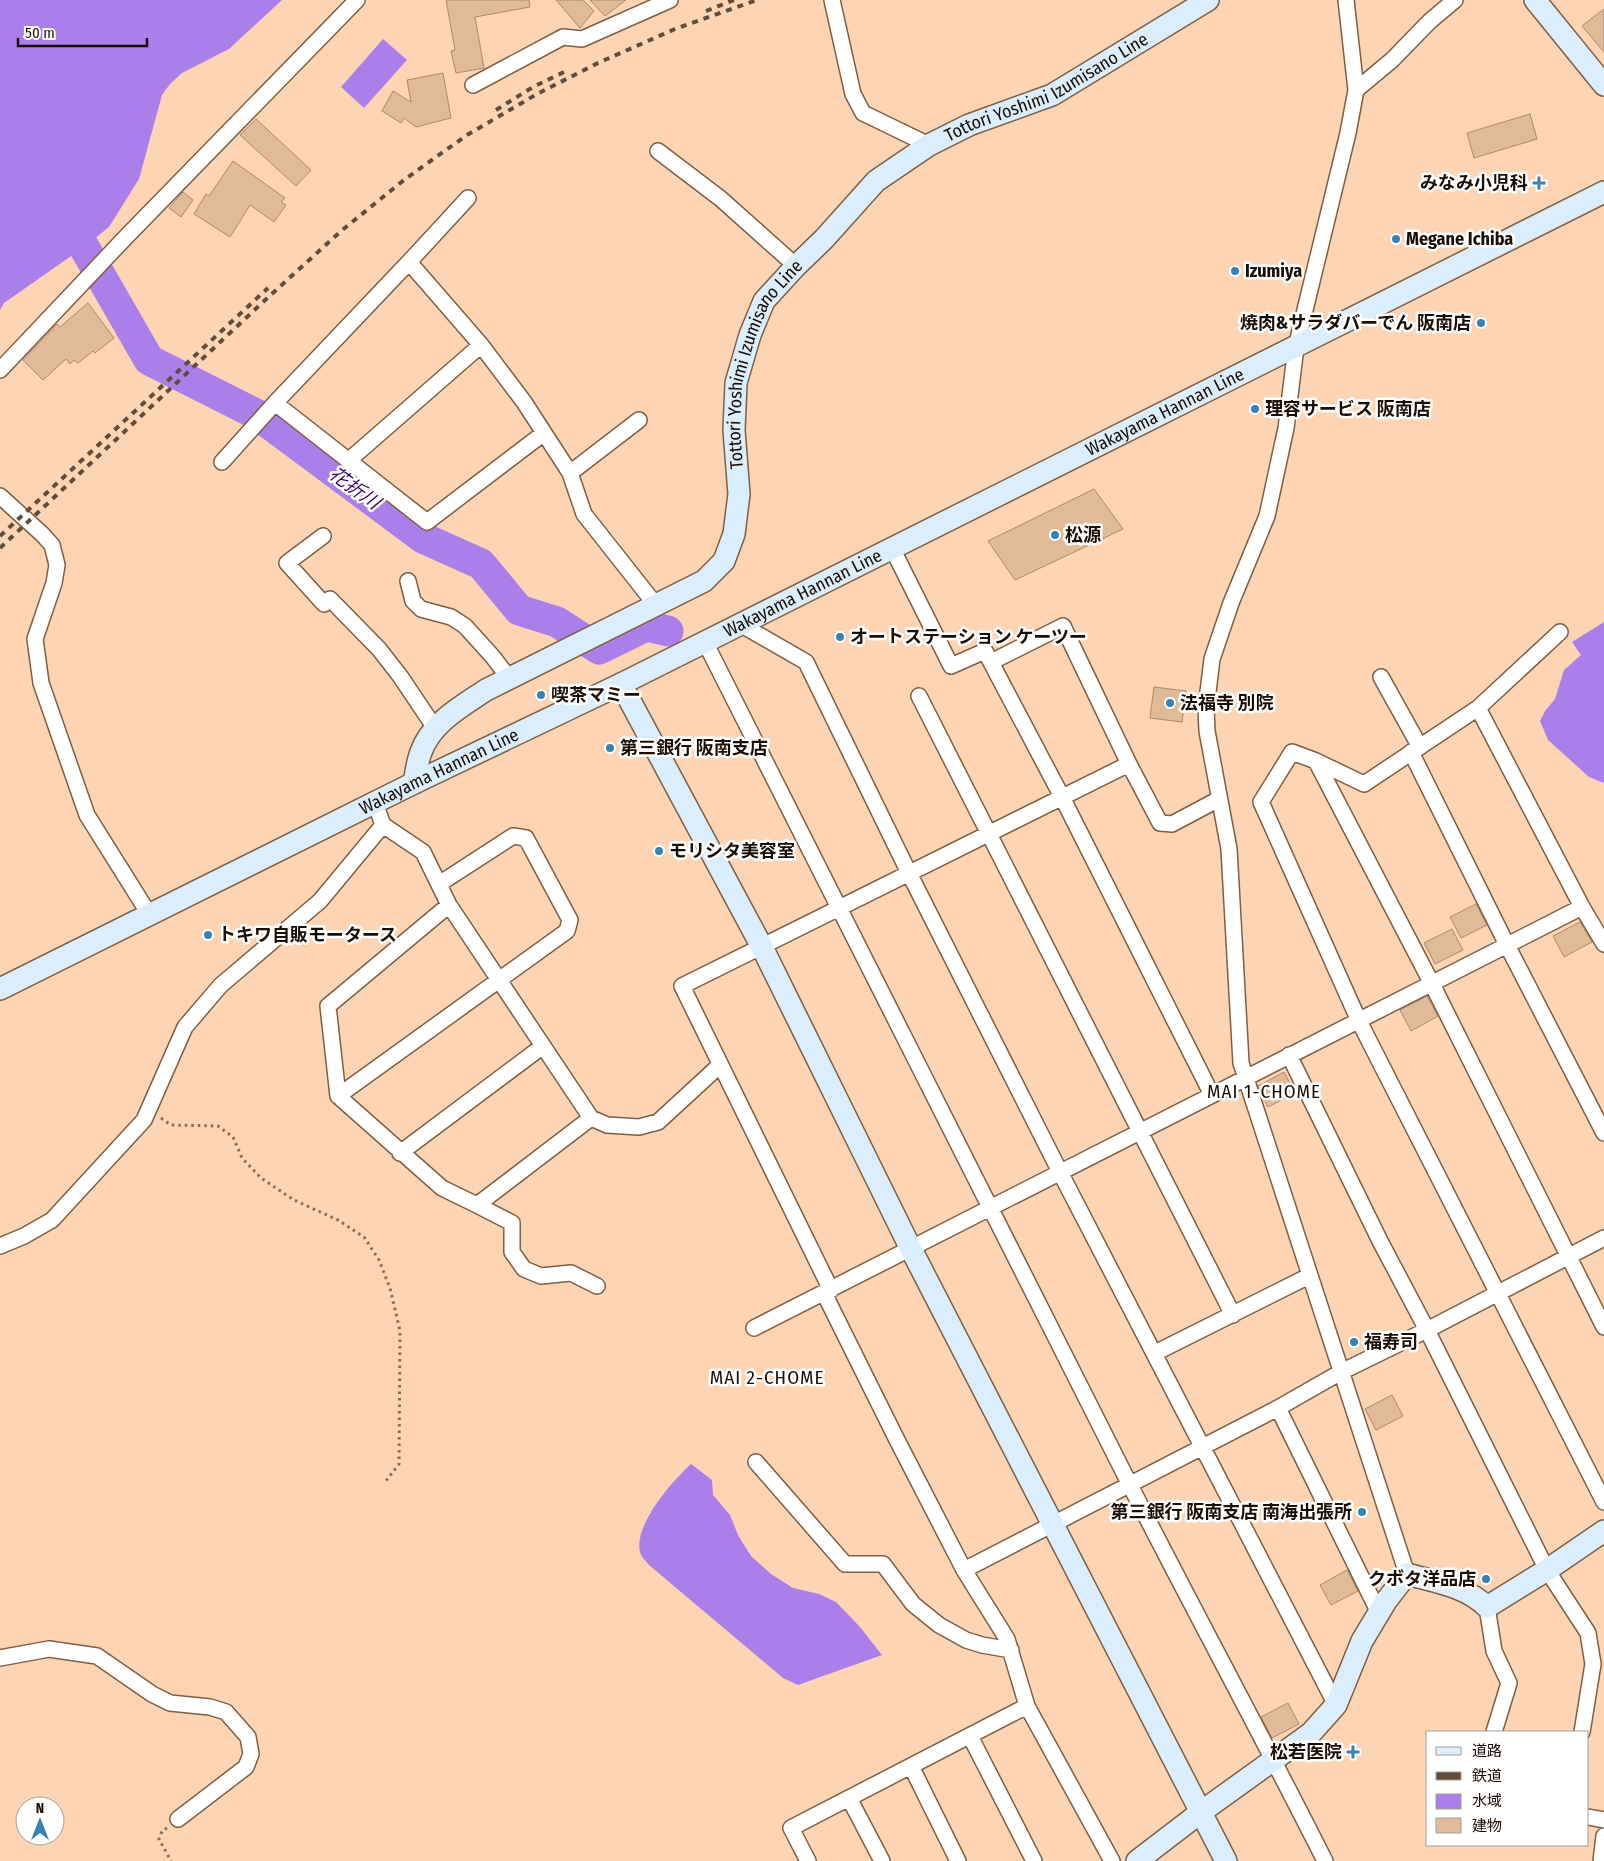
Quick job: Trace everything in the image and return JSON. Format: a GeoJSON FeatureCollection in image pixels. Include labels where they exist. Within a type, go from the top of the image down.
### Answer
{"type":"FeatureCollection","features":[{"type":"Feature","properties":{"kind":"main road","name":"Tottori Yoshimi Izumisano Line"},"geometry":{"type":"LineString","coordinates":[[414,783],[421,751],[435,728],[456,710],[486,690],[509,678],[704,581],[724,561],[734,534],[739,494],[734,430],[736,382],[750,335],[764,301],[824,239],[876,181],[929,145],[969,125],[1052,95],[1208,0]]}},
{"type":"Feature","properties":{"kind":"main road"},"geometry":{"type":"LineString","coordinates":[[1535,0],[1604,85]]}},
{"type":"Feature","properties":{"kind":"main road","name":"Wakayama Hannan Line"},"geometry":{"type":"LineString","coordinates":[[0,989],[414,783],[621,684],[1604,192]]}},
{"type":"Feature","properties":{"kind":"main road"},"geometry":{"type":"LineString","coordinates":[[621,684],[762,947],[911,1249],[1226,1861]]}},
{"type":"Feature","properties":{"kind":"main road"},"geometry":{"type":"LineString","coordinates":[[1137,1861],[1201,1812],[1311,1733],[1336,1705],[1362,1641],[1407,1574],[1453,1586],[1468,1594],[1486,1608],[1547,1570],[1604,1531]]}},
{"type":"Feature","properties":{"kind":"street"},"geometry":{"type":"LineString","coordinates":[[0,370],[132,230],[357,0]]}},
{"type":"Feature","properties":{"kind":"street"},"geometry":{"type":"LineString","coordinates":[[473,85],[563,37],[582,40],[670,0]]}},
{"type":"Feature","properties":{"kind":"street"},"geometry":{"type":"LineString","coordinates":[[832,0],[853,94],[863,113],[929,145]]}},
{"type":"Feature","properties":{"kind":"street"},"geometry":{"type":"LineString","coordinates":[[1346,0],[1356,90],[1348,132],[1296,347],[1286,428],[1267,516],[1231,603],[1212,659],[1206,708],[1207,731],[1229,849],[1241,1063],[1407,1574]]}},
{"type":"Feature","properties":{"kind":"street"},"geometry":{"type":"LineString","coordinates":[[1356,90],[1392,60],[1430,21],[1455,0]]}},
{"type":"Feature","properties":{"kind":"street"},"geometry":{"type":"LineString","coordinates":[[658,151],[721,199],[796,266]]}},
{"type":"Feature","properties":{"kind":"street"},"geometry":{"type":"LineString","coordinates":[[222,462],[274,403],[468,198]]}},
{"type":"Feature","properties":{"kind":"street"},"geometry":{"type":"LineString","coordinates":[[409,262],[481,345],[524,402],[570,473],[584,514],[655,604]]}},
{"type":"Feature","properties":{"kind":"street"},"geometry":{"type":"LineString","coordinates":[[348,461],[481,345]]}},
{"type":"Feature","properties":{"kind":"street"},"geometry":{"type":"LineString","coordinates":[[274,403],[427,522],[544,433]]}},
{"type":"Feature","properties":{"kind":"street"},"geometry":{"type":"LineString","coordinates":[[570,473],[639,420]]}},
{"type":"Feature","properties":{"kind":"street"},"geometry":{"type":"LineString","coordinates":[[0,496],[42,534],[52,546],[57,565],[54,583],[35,639],[41,683],[87,815],[149,914]]}},
{"type":"Feature","properties":{"kind":"street"},"geometry":{"type":"LineString","coordinates":[[323,536],[287,564],[324,604],[330,599],[379,649],[400,676],[435,728]]}},
{"type":"Feature","properties":{"kind":"street"},"geometry":{"type":"LineString","coordinates":[[892,548],[951,666],[985,651],[1062,797],[1212,1096]]}},
{"type":"Feature","properties":{"kind":"street"},"geometry":{"type":"LineString","coordinates":[[408,582],[414,601],[421,608],[451,616],[465,626],[494,657],[509,678]]}},
{"type":"Feature","properties":{"kind":"street"},"geometry":{"type":"LineString","coordinates":[[740,624],[806,662],[909,873],[1060,1172],[1336,1705]]}},
{"type":"Feature","properties":{"kind":"street"},"geometry":{"type":"LineString","coordinates":[[991,662],[1063,626],[1129,764],[1160,823],[1172,824],[1219,799]]}},
{"type":"Feature","properties":{"kind":"street"},"geometry":{"type":"LineString","coordinates":[[1560,632],[1478,708],[1364,784],[1316,761],[1292,752],[1261,802],[1359,1021],[1604,1502]]}},
{"type":"Feature","properties":{"kind":"street"},"geometry":{"type":"LineString","coordinates":[[705,642],[1130,1484],[1325,1861]]}},
{"type":"Feature","properties":{"kind":"street"},"geometry":{"type":"LineString","coordinates":[[1381,677],[1507,945],[1604,1133]]}},
{"type":"Feature","properties":{"kind":"street"},"geometry":{"type":"LineString","coordinates":[[919,696],[1233,1315]]}},
{"type":"Feature","properties":{"kind":"street"},"geometry":{"type":"LineString","coordinates":[[1478,708],[1582,907],[1604,944]]}},
{"type":"Feature","properties":{"kind":"street"},"geometry":{"type":"LineString","coordinates":[[1316,761],[1432,984],[1567,1257],[1604,1327]]}},
{"type":"Feature","properties":{"kind":"street"},"geometry":{"type":"LineString","coordinates":[[1112,1861],[1027,1706],[1007,1639],[964,1570],[896,1438],[682,986],[1129,764]]}},
{"type":"Feature","properties":{"kind":"street"},"geometry":{"type":"LineString","coordinates":[[375,803],[383,825],[423,852],[450,905],[592,1118],[607,1125],[639,1127],[658,1122],[720,1066]]}},
{"type":"Feature","properties":{"kind":"street"},"geometry":{"type":"LineString","coordinates":[[0,1246],[24,1236],[52,1220],[144,1120],[185,1027],[221,985],[320,901],[383,825]]}},
{"type":"Feature","properties":{"kind":"street"},"geometry":{"type":"LineString","coordinates":[[338,1096],[567,931],[570,920],[526,838],[513,836],[439,884]]}},
{"type":"Feature","properties":{"kind":"street"},"geometry":{"type":"LineString","coordinates":[[450,905],[328,1006],[338,1096],[400,1153],[442,1188],[512,1223],[512,1252],[524,1269],[541,1276],[571,1273],[597,1286]]}},
{"type":"Feature","properties":{"kind":"street"},"geometry":{"type":"LineString","coordinates":[[754,1328],[1582,907]]}},
{"type":"Feature","properties":{"kind":"street"},"geometry":{"type":"LineString","coordinates":[[400,1153],[543,1046]]}},
{"type":"Feature","properties":{"kind":"street"},"geometry":{"type":"LineString","coordinates":[[1289,1055],[1380,1241],[1427,1330],[1547,1570],[1588,1633],[1593,1664],[1582,1731]]}},
{"type":"Feature","properties":{"kind":"street"},"geometry":{"type":"LineString","coordinates":[[477,1205],[592,1118]]}},
{"type":"Feature","properties":{"kind":"street"},"geometry":{"type":"LineString","coordinates":[[964,1570],[1054,1525],[1203,1445],[1278,1408],[1341,1372],[1427,1330],[1604,1238]]}},
{"type":"Feature","properties":{"kind":"street"},"geometry":{"type":"LineString","coordinates":[[1155,1353],[1309,1276]]}},
{"type":"Feature","properties":{"kind":"street"},"geometry":{"type":"LineString","coordinates":[[1278,1408],[1379,1613]]}},
{"type":"Feature","properties":{"kind":"street"},"geometry":{"type":"LineString","coordinates":[[756,1462],[844,1564],[883,1564],[913,1604],[939,1625],[966,1640],[1011,1650]]}},
{"type":"Feature","properties":{"kind":"street"},"geometry":{"type":"LineString","coordinates":[[1486,1608],[1494,1651],[1508,1683],[1494,1731]]}},
{"type":"Feature","properties":{"kind":"street"},"geometry":{"type":"LineString","coordinates":[[0,1658],[49,1649],[96,1656],[152,1694],[170,1703],[210,1707],[226,1712],[248,1737],[251,1754],[246,1767],[178,1820]]}},
{"type":"Feature","properties":{"kind":"street"},"geometry":{"type":"LineString","coordinates":[[808,1861],[791,1828],[1027,1706]]}},
{"type":"Feature","properties":{"kind":"street"},"geometry":{"type":"LineString","coordinates":[[970,1736],[1034,1861]]}},
{"type":"Feature","properties":{"kind":"street"},"geometry":{"type":"LineString","coordinates":[[911,1766],[958,1861]]}},
{"type":"Feature","properties":{"kind":"street"},"geometry":{"type":"LineString","coordinates":[[849,1798],[882,1861]]}},
{"type":"Feature","properties":{"kind":"street"},"geometry":{"type":"LineString","coordinates":[[1589,1817],[1604,1820]]}},
{"type":"Feature","properties":{"kind":"street"},"geometry":{"type":"LineString","coordinates":[[1601,1861],[1604,1836]]}},
{"type":"Feature","properties":{"kind":"path"},"geometry":{"type":"LineString","coordinates":[[150,1107],[171,1125],[218,1126],[233,1136],[242,1158],[261,1178],[294,1200],[338,1220],[364,1237],[379,1260],[390,1288],[400,1331],[399,1464],[386,1481]]}},
{"type":"Feature","properties":{"kind":"path"},"geometry":{"type":"LineString","coordinates":[[171,1861],[160,1840],[162,1832],[178,1820]]}},
{"type":"Feature","properties":{"kind":"water"},"geometry":{"type":"Polygon","coordinates":[[[0,0],[282,0],[229,49],[182,73],[170,84],[162,95],[139,179],[109,227],[84,247],[4,303],[0,310],[0,0]]]}},
{"type":"Feature","properties":{"kind":"water"},"geometry":{"type":"Polygon","coordinates":[[[383,39],[407,60],[364,108],[341,87],[383,39]]]}},
{"type":"Feature","properties":{"kind":"water"},"geometry":{"type":"Polygon","coordinates":[[[1604,622],[1604,783],[1589,777],[1548,740],[1540,721],[1545,711],[1555,699],[1564,670],[1581,655],[1572,642],[1604,622]]]}},
{"type":"Feature","properties":{"kind":"water"},"geometry":{"type":"Polygon","coordinates":[[[691,1464],[712,1480],[713,1495],[730,1515],[738,1535],[751,1556],[771,1574],[793,1588],[819,1594],[836,1602],[860,1627],[882,1655],[798,1685],[783,1678],[649,1565],[640,1552],[639,1541],[642,1530],[656,1504],[674,1481],[691,1464]]]}},
{"type":"Feature","properties":{"kind":"building"},"geometry":{"type":"Polygon","coordinates":[[[446,0],[529,0],[530,7],[475,17],[484,68],[456,73],[451,51],[455,50],[446,0]]]}},
{"type":"Feature","properties":{"kind":"building"},"geometry":{"type":"Polygon","coordinates":[[[556,0],[583,0],[594,11],[580,28],[556,0]]]}},
{"type":"Feature","properties":{"kind":"building"},"geometry":{"type":"Polygon","coordinates":[[[590,0],[626,0],[605,16],[590,0]]]}},
{"type":"Feature","properties":{"kind":"building"},"geometry":{"type":"Polygon","coordinates":[[[1604,9],[1604,52],[1582,26],[1604,9]]]}},
{"type":"Feature","properties":{"kind":"building"},"geometry":{"type":"Polygon","coordinates":[[[443,73],[451,118],[416,127],[404,118],[401,123],[382,111],[393,91],[411,102],[407,80],[443,73]]]}},
{"type":"Feature","properties":{"kind":"building"},"geometry":{"type":"Polygon","coordinates":[[[1530,114],[1537,139],[1474,158],[1467,133],[1530,114]]]}},
{"type":"Feature","properties":{"kind":"building"},"geometry":{"type":"Polygon","coordinates":[[[256,119],[311,170],[296,186],[240,135],[256,119]]]}},
{"type":"Feature","properties":{"kind":"building"},"geometry":{"type":"Polygon","coordinates":[[[233,161],[285,198],[281,202],[286,205],[274,222],[250,205],[230,237],[194,214],[206,194],[209,196],[233,161]]]}},
{"type":"Feature","properties":{"kind":"building"},"geometry":{"type":"Polygon","coordinates":[[[183,192],[193,200],[181,217],[169,208],[183,192]]]}},
{"type":"Feature","properties":{"kind":"building"},"geometry":{"type":"Polygon","coordinates":[[[88,303],[114,338],[78,363],[74,360],[70,364],[66,359],[43,380],[23,360],[57,324],[60,327],[88,303]]]}},
{"type":"Feature","properties":{"kind":"building","name":"松源"},"geometry":{"type":"Polygon","coordinates":[[[1094,489],[1123,529],[1015,580],[988,541],[1094,489]]]}},
{"type":"Feature","properties":{"kind":"building"},"geometry":{"type":"Polygon","coordinates":[[[1154,687],[1186,691],[1182,722],[1150,718],[1154,687]]]}},
{"type":"Feature","properties":{"kind":"building"},"geometry":{"type":"Polygon","coordinates":[[[1476,904],[1487,925],[1461,938],[1450,917],[1476,904]]]}},
{"type":"Feature","properties":{"kind":"building"},"geometry":{"type":"Polygon","coordinates":[[[1580,922],[1592,942],[1564,957],[1553,936],[1580,922]]]}},
{"type":"Feature","properties":{"kind":"building"},"geometry":{"type":"Polygon","coordinates":[[[1452,929],[1463,950],[1435,964],[1424,943],[1452,929]]]}},
{"type":"Feature","properties":{"kind":"building"},"geometry":{"type":"Polygon","coordinates":[[[1427,996],[1438,1016],[1411,1031],[1400,1010],[1427,996]]]}},
{"type":"Feature","properties":{"kind":"building"},"geometry":{"type":"Polygon","coordinates":[[[1284,1072],[1295,1093],[1268,1107],[1258,1086],[1284,1072]]]}},
{"type":"Feature","properties":{"kind":"building"},"geometry":{"type":"Polygon","coordinates":[[[1392,1395],[1403,1416],[1376,1430],[1365,1409],[1392,1395]]]}},
{"type":"Feature","properties":{"kind":"building"},"geometry":{"type":"Polygon","coordinates":[[[1347,1570],[1358,1591],[1331,1605],[1320,1585],[1347,1570]]]}},
{"type":"Feature","properties":{"kind":"building"},"geometry":{"type":"Polygon","coordinates":[[[1288,1703],[1299,1724],[1272,1738],[1261,1717],[1288,1703]]]}},
{"type":"Feature","properties":{"kind":"waterway","name":"花折川"},"geometry":{"type":"LineString","coordinates":[[84,247],[149,360],[256,414],[423,538],[481,564],[519,610],[557,622],[599,649],[646,626],[668,631]]}},
{"type":"Feature","properties":{"kind":"railway"},"geometry":{"type":"LineString","coordinates":[[706,11],[734,0]]}},
{"type":"Feature","properties":{"kind":"railway"},"geometry":{"type":"LineString","coordinates":[[0,548],[263,302],[341,231],[404,180],[467,135],[537,94],[598,63],[675,29],[757,0]]}},
{"type":"Feature","properties":{"kind":"railway"},"geometry":{"type":"LineString","coordinates":[[496,110],[533,87],[566,71]]}},
{"type":"Feature","properties":{"kind":"railway"},"geometry":{"type":"LineString","coordinates":[[0,536],[268,288]]}},
{"type":"Feature","properties":{"kind":"place","name":"みなみ小児科"},"geometry":{"type":"Point","coordinates":[1539,183]}},
{"type":"Feature","properties":{"kind":"place","name":"Megane Ichiba"},"geometry":{"type":"Point","coordinates":[1396,239]}},
{"type":"Feature","properties":{"kind":"place","name":"Izumiya"},"geometry":{"type":"Point","coordinates":[1235,271]}},
{"type":"Feature","properties":{"kind":"place","name":"焼肉&サラダバーでん 阪南店"},"geometry":{"type":"Point","coordinates":[1481,323]}},
{"type":"Feature","properties":{"kind":"place","name":"理容サービス 阪南店"},"geometry":{"type":"Point","coordinates":[1255,409]}},
{"type":"Feature","properties":{"kind":"place","name":"松源"},"geometry":{"type":"Point","coordinates":[1055,535]}},
{"type":"Feature","properties":{"kind":"place","name":"オートステーション ケーツー"},"geometry":{"type":"Point","coordinates":[840,637]}},
{"type":"Feature","properties":{"kind":"place","name":"喫茶マミー"},"geometry":{"type":"Point","coordinates":[541,695]}},
{"type":"Feature","properties":{"kind":"place","name":"法福寺 別院"},"geometry":{"type":"Point","coordinates":[1170,703]}},
{"type":"Feature","properties":{"kind":"place","name":"第三銀行 阪南支店"},"geometry":{"type":"Point","coordinates":[610,748]}},
{"type":"Feature","properties":{"kind":"place","name":"モリシタ美容室"},"geometry":{"type":"Point","coordinates":[659,851]}},
{"type":"Feature","properties":{"kind":"place","name":"トキワ自販モータース"},"geometry":{"type":"Point","coordinates":[208,935]}},
{"type":"Feature","properties":{"kind":"place","name":"福寿司"},"geometry":{"type":"Point","coordinates":[1354,1342]}},
{"type":"Feature","properties":{"kind":"place","name":"第三銀行 阪南支店 南海出張所"},"geometry":{"type":"Point","coordinates":[1362,1512]}},
{"type":"Feature","properties":{"kind":"place","name":"クボタ洋品店"},"geometry":{"type":"Point","coordinates":[1486,1579]}},
{"type":"Feature","properties":{"kind":"place","name":"松若医院"},"geometry":{"type":"Point","coordinates":[1353,1752]}},
{"type":"Feature","properties":{"kind":"district","name":"MAI 1-CHOME"},"geometry":{"type":"Point","coordinates":[1264,1091]}},
{"type":"Feature","properties":{"kind":"district","name":"MAI 2-CHOME"},"geometry":{"type":"Point","coordinates":[767,1377]}}]}
